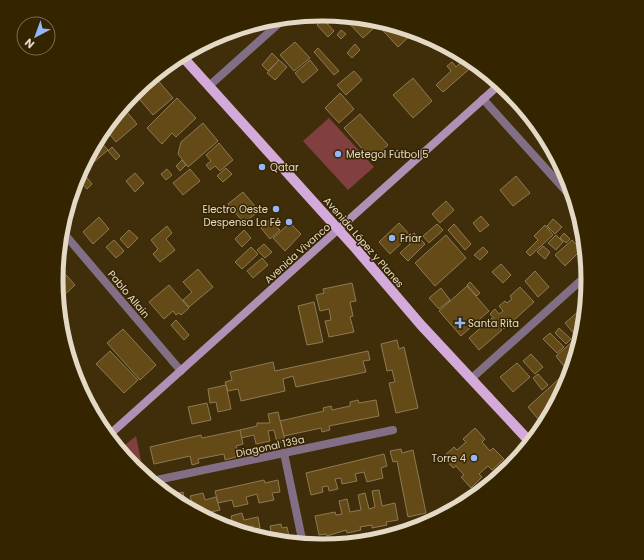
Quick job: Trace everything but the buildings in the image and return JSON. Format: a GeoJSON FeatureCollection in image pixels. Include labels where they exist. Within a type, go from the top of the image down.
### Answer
{"type":"FeatureCollection","features":[{"type":"Feature","properties":{"kind":"main road","name":"Avenida López y Planes"},"geometry":{"type":"LineString","coordinates":[[186,60],[421,325],[472,378],[526,439]]}},
{"type":"Feature","properties":{"kind":"main road","name":"Avenida Vivanco"},"geometry":{"type":"LineString","coordinates":[[113,432],[496,88]]}},
{"type":"Feature","properties":{"kind":"street"},"geometry":{"type":"LineString","coordinates":[[209,86],[277,25]]}},
{"type":"Feature","properties":{"kind":"street"},"geometry":{"type":"LineString","coordinates":[[483,99],[564,189]]}},
{"type":"Feature","properties":{"kind":"street","name":"Pablo Allain"},"geometry":{"type":"LineString","coordinates":[[67,237],[181,371]]}},
{"type":"Feature","properties":{"kind":"street"},"geometry":{"type":"LineString","coordinates":[[472,378],[581,281]]}},
{"type":"Feature","properties":{"kind":"street","name":"Diagonal 139a"},"geometry":{"type":"LineString","coordinates":[[157,480],[393,430]]}},
{"type":"Feature","properties":{"kind":"street"},"geometry":{"type":"LineString","coordinates":[[284,453],[303,538]]}},
{"type":"Feature","properties":{"kind":"shaded area","name":"Metegol Fútbol 5"},"geometry":{"type":"Polygon","coordinates":[[[329,118],[374,167],[348,190],[303,141],[329,118]]]}},
{"type":"Feature","properties":{"kind":"shaded area"},"geometry":{"type":"Polygon","coordinates":[[[136,436],[142,466],[127,451],[123,446],[136,436]]]}},
{"type":"Feature","properties":{"kind":"place","name":"Metegol Fútbol 5"},"geometry":{"type":"Point","coordinates":[338,154]}},
{"type":"Feature","properties":{"kind":"place","name":"Qatar"},"geometry":{"type":"Point","coordinates":[262,167]}},
{"type":"Feature","properties":{"kind":"place","name":"Electro Oeste"},"geometry":{"type":"Point","coordinates":[276,209]}},
{"type":"Feature","properties":{"kind":"place","name":"Despensa La Fé"},"geometry":{"type":"Point","coordinates":[289,222]}},
{"type":"Feature","properties":{"kind":"place","name":"Fríar"},"geometry":{"type":"Point","coordinates":[392,238]}},
{"type":"Feature","properties":{"kind":"place","name":"Santa Rita"},"geometry":{"type":"Point","coordinates":[460,323]}},
{"type":"Feature","properties":{"kind":"place","name":"Torre 4"},"geometry":{"type":"Point","coordinates":[474,458]}}]}
